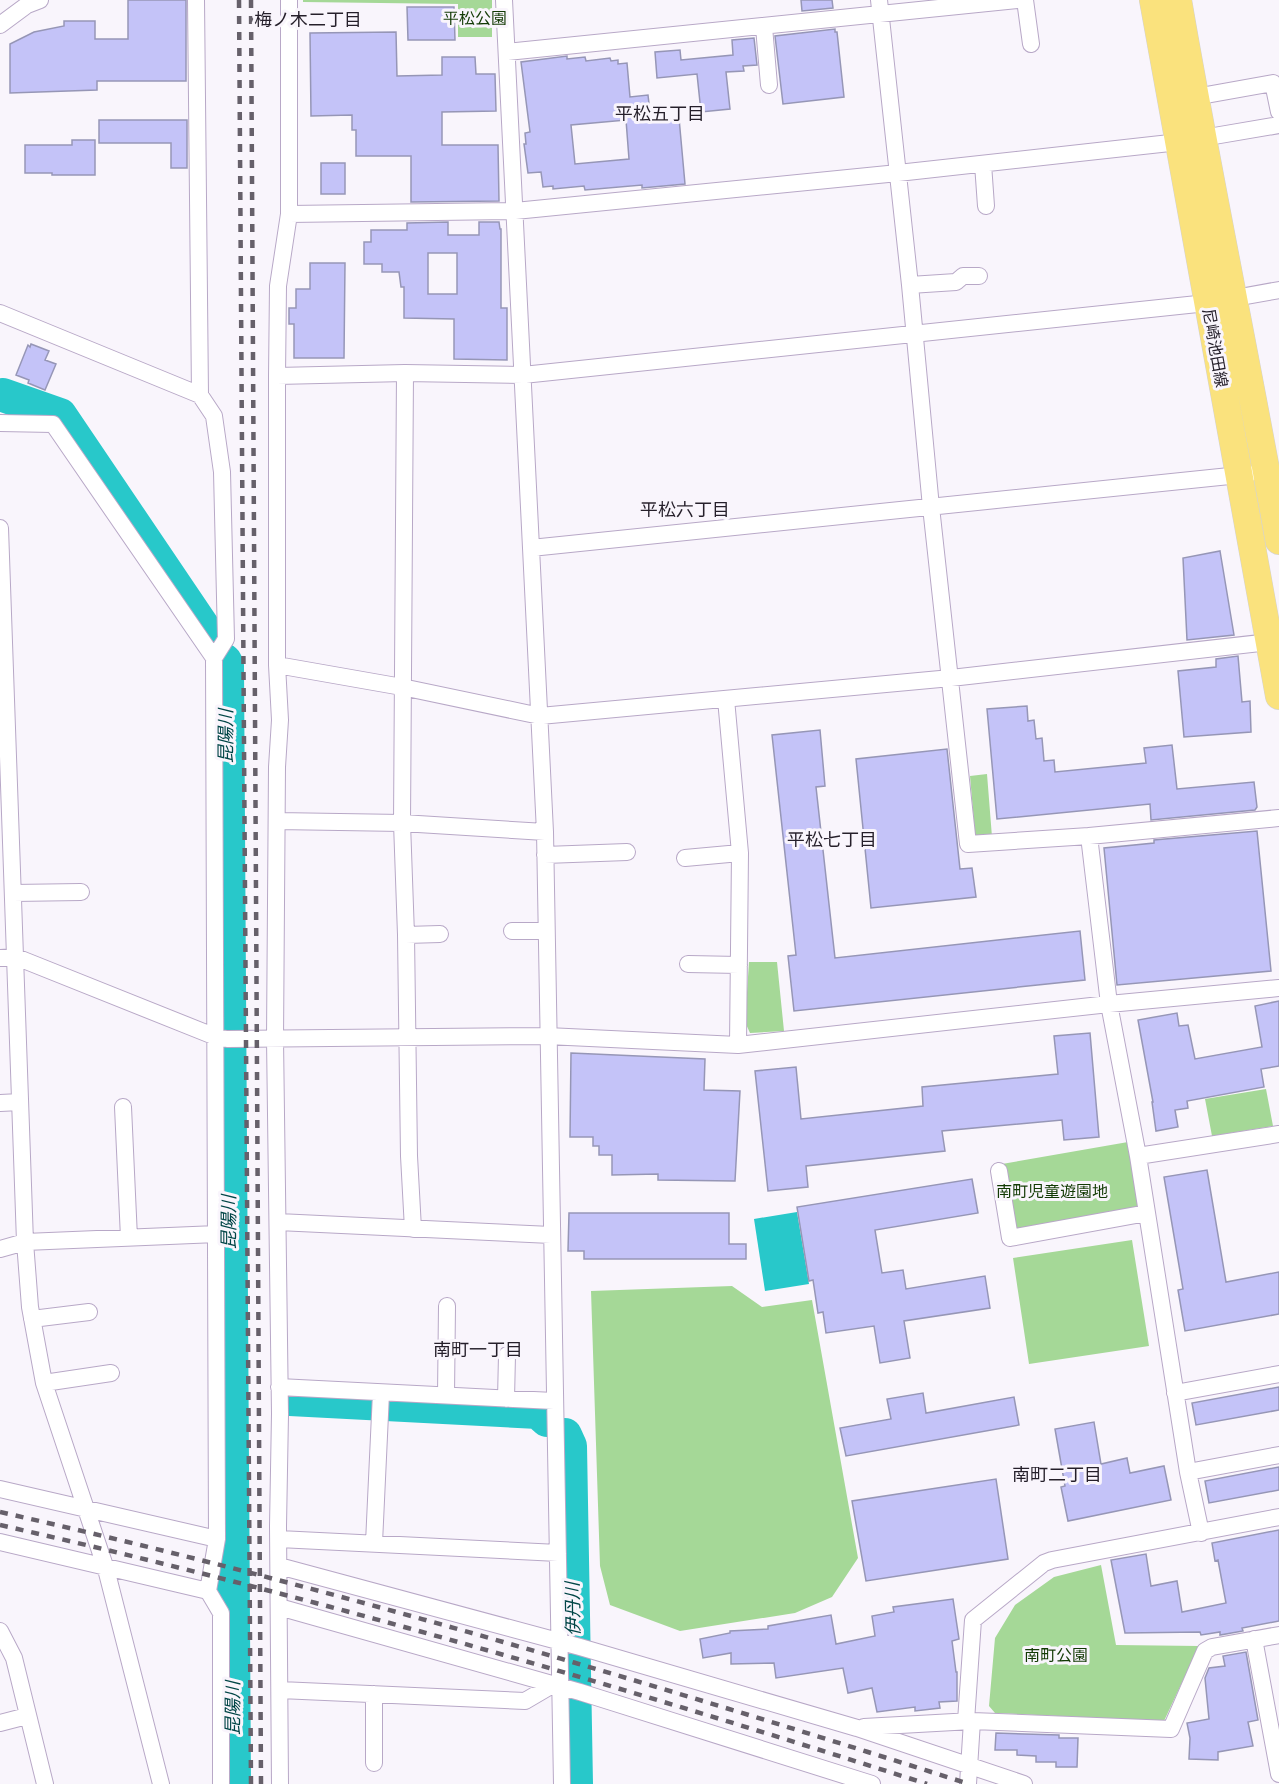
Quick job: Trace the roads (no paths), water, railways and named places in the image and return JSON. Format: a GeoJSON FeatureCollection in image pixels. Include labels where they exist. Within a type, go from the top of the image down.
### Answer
{"type":"FeatureCollection","features":[{"type":"Feature","properties":{"kind":"main road","name":"尼崎池田線"},"geometry":{"type":"LineString","coordinates":[[1153,0],[1234,298],[1273,470],[1279,541]]}},
{"type":"Feature","properties":{"kind":"main road","name":"尼崎池田線"},"geometry":{"type":"LineString","coordinates":[[1178,0],[1195,97],[1190,140],[1207,303],[1239,476],[1274,642],[1279,696]]}},
{"type":"Feature","properties":{"kind":"street"},"geometry":{"type":"LineString","coordinates":[[0,25],[27,4],[40,0]]}},
{"type":"Feature","properties":{"kind":"street"},"geometry":{"type":"LineString","coordinates":[[196,0],[200,395],[214,416],[222,472],[226,639],[214,658],[218,1539],[208,1591],[221,1613],[221,1784]]}},
{"type":"Feature","properties":{"kind":"street"},"geometry":{"type":"LineString","coordinates":[[280,1784],[275,1040],[280,720],[277,665],[277,376],[278,286],[289,214],[289,0]]}},
{"type":"Feature","properties":{"kind":"street"},"geometry":{"type":"LineString","coordinates":[[504,0],[545,855],[558,1553],[569,1644],[562,1784]]}},
{"type":"Feature","properties":{"kind":"street"},"geometry":{"type":"LineString","coordinates":[[507,52],[764,27],[880,7],[1017,0]]}},
{"type":"Feature","properties":{"kind":"street"},"geometry":{"type":"LineString","coordinates":[[1025,0],[1031,44]]}},
{"type":"Feature","properties":{"kind":"street"},"geometry":{"type":"LineString","coordinates":[[880,7],[968,844],[1089,836],[1279,818]]}},
{"type":"Feature","properties":{"kind":"street"},"geometry":{"type":"LineString","coordinates":[[764,27],[769,85]]}},
{"type":"Feature","properties":{"kind":"street"},"geometry":{"type":"LineString","coordinates":[[1195,97],[1273,83],[1279,112]]}},
{"type":"Feature","properties":{"kind":"street"},"geometry":{"type":"LineString","coordinates":[[289,214],[515,211],[983,164],[1190,140],[1279,125]]}},
{"type":"Feature","properties":{"kind":"street"},"geometry":{"type":"LineString","coordinates":[[983,164],[986,206]]}},
{"type":"Feature","properties":{"kind":"street"},"geometry":{"type":"LineString","coordinates":[[910,285],[956,282],[963,276],[979,276]]}},
{"type":"Feature","properties":{"kind":"street"},"geometry":{"type":"LineString","coordinates":[[277,376],[405,373],[523,375],[1207,303],[1279,290]]}},
{"type":"Feature","properties":{"kind":"street"},"geometry":{"type":"LineString","coordinates":[[0,314],[200,395]]}},
{"type":"Feature","properties":{"kind":"street"},"geometry":{"type":"LineString","coordinates":[[405,373],[402,824],[412,1229]]}},
{"type":"Feature","properties":{"kind":"street"},"geometry":{"type":"LineString","coordinates":[[0,423],[53,424],[214,658]]}},
{"type":"Feature","properties":{"kind":"street"},"geometry":{"type":"LineString","coordinates":[[531,548],[1239,476],[1273,470]]}},
{"type":"Feature","properties":{"kind":"street"},"geometry":{"type":"LineString","coordinates":[[0,528],[4,767],[13,893],[8,957],[20,1102],[25,1242],[32,1319],[44,1383],[106,1569],[161,1784]]}},
{"type":"Feature","properties":{"kind":"street"},"geometry":{"type":"LineString","coordinates":[[277,665],[402,687],[540,716],[951,678],[1274,642]]}},
{"type":"Feature","properties":{"kind":"street"},"geometry":{"type":"LineString","coordinates":[[726,699],[740,854],[738,1045]]}},
{"type":"Feature","properties":{"kind":"street"},"geometry":{"type":"LineString","coordinates":[[278,821],[402,824],[544,832]]}},
{"type":"Feature","properties":{"kind":"street"},"geometry":{"type":"LineString","coordinates":[[1089,836],[1109,1004],[1138,1156],[1188,1472],[1201,1533]]}},
{"type":"Feature","properties":{"kind":"street"},"geometry":{"type":"LineString","coordinates":[[545,855],[627,852]]}},
{"type":"Feature","properties":{"kind":"street"},"geometry":{"type":"LineString","coordinates":[[685,858],[740,854]]}},
{"type":"Feature","properties":{"kind":"street"},"geometry":{"type":"LineString","coordinates":[[13,893],[81,892]]}},
{"type":"Feature","properties":{"kind":"street"},"geometry":{"type":"LineString","coordinates":[[512,931],[546,931]]}},
{"type":"Feature","properties":{"kind":"street"},"geometry":{"type":"LineString","coordinates":[[406,935],[440,934]]}},
{"type":"Feature","properties":{"kind":"street"},"geometry":{"type":"LineString","coordinates":[[8,957],[227,1040],[547,1036],[738,1045],[1109,1004],[1279,988]]}},
{"type":"Feature","properties":{"kind":"street"},"geometry":{"type":"LineString","coordinates":[[688,964],[739,965]]}},
{"type":"Feature","properties":{"kind":"street"},"geometry":{"type":"LineString","coordinates":[[0,1103],[20,1102]]}},
{"type":"Feature","properties":{"kind":"street"},"geometry":{"type":"LineString","coordinates":[[123,1107],[129,1238]]}},
{"type":"Feature","properties":{"kind":"street"},"geometry":{"type":"LineString","coordinates":[[1138,1156],[1279,1134]]}},
{"type":"Feature","properties":{"kind":"street"},"geometry":{"type":"LineString","coordinates":[[999,1171],[1010,1238],[1147,1213]]}},
{"type":"Feature","properties":{"kind":"street"},"geometry":{"type":"LineString","coordinates":[[278,1222],[551,1235]]}},
{"type":"Feature","properties":{"kind":"street"},"geometry":{"type":"LineString","coordinates":[[0,1249],[25,1242],[217,1234]]}},
{"type":"Feature","properties":{"kind":"street"},"geometry":{"type":"LineString","coordinates":[[446,1395],[447,1306]]}},
{"type":"Feature","properties":{"kind":"street"},"geometry":{"type":"LineString","coordinates":[[32,1319],[89,1312]]}},
{"type":"Feature","properties":{"kind":"street"},"geometry":{"type":"LineString","coordinates":[[506,1398],[507,1355]]}},
{"type":"Feature","properties":{"kind":"street"},"geometry":{"type":"LineString","coordinates":[[44,1383],[111,1373]]}},
{"type":"Feature","properties":{"kind":"street"},"geometry":{"type":"LineString","coordinates":[[1175,1393],[1279,1374]]}},
{"type":"Feature","properties":{"kind":"street"},"geometry":{"type":"LineString","coordinates":[[279,1387],[554,1401]]}},
{"type":"Feature","properties":{"kind":"street"},"geometry":{"type":"LineString","coordinates":[[374,1543],[381,1393]]}},
{"type":"Feature","properties":{"kind":"street"},"geometry":{"type":"LineString","coordinates":[[1188,1472],[1279,1455]]}},
{"type":"Feature","properties":{"kind":"street"},"geometry":{"type":"LineString","coordinates":[[0,1490],[218,1539]]}},
{"type":"Feature","properties":{"kind":"street"},"geometry":{"type":"LineString","coordinates":[[968,1784],[973,1620],[1035,1570],[1052,1560],[1201,1533],[1279,1516]]}},
{"type":"Feature","properties":{"kind":"street"},"geometry":{"type":"LineString","coordinates":[[279,1539],[558,1553]]}},
{"type":"Feature","properties":{"kind":"street"},"geometry":{"type":"LineString","coordinates":[[0,1542],[106,1569],[208,1591]]}},
{"type":"Feature","properties":{"kind":"street"},"geometry":{"type":"LineString","coordinates":[[279,1566],[569,1644],[857,1728],[1024,1784]]}},
{"type":"Feature","properties":{"kind":"street"},"geometry":{"type":"LineString","coordinates":[[279,1607],[566,1688],[872,1784]]}},
{"type":"Feature","properties":{"kind":"street"},"geometry":{"type":"LineString","coordinates":[[0,1631],[14,1658],[45,1784]]}},
{"type":"Feature","properties":{"kind":"street"},"geometry":{"type":"LineString","coordinates":[[857,1728],[969,1721],[1171,1730],[1205,1651],[1212,1647],[1279,1635]]}},
{"type":"Feature","properties":{"kind":"street"},"geometry":{"type":"LineString","coordinates":[[1254,1640],[1279,1774]]}},
{"type":"Feature","properties":{"kind":"street"},"geometry":{"type":"LineString","coordinates":[[280,1690],[525,1701],[566,1688]]}},
{"type":"Feature","properties":{"kind":"street"},"geometry":{"type":"LineString","coordinates":[[374,1694],[374,1763]]}},
{"type":"Feature","properties":{"kind":"street"},"geometry":{"type":"LineString","coordinates":[[0,1723],[27,1716]]}},
{"type":"Feature","properties":{"kind":"water"},"geometry":{"type":"Polygon","coordinates":[[[797,1212],[809,1284],[765,1291],[754,1219],[797,1212]]]}},
{"type":"Feature","properties":{"kind":"waterway","name":"昆陽川"},"geometry":{"type":"LineString","coordinates":[[3,395],[60,415],[212,640]]}},
{"type":"Feature","properties":{"kind":"waterway","name":"昆陽川"},"geometry":{"type":"LineString","coordinates":[[225,661],[227,665],[234,1784]]}},
{"type":"Feature","properties":{"kind":"waterway","name":"伊丹川"},"geometry":{"type":"LineString","coordinates":[[290,1399],[538,1412],[547,1420]]}},
{"type":"Feature","properties":{"kind":"waterway","name":"伊丹川"},"geometry":{"type":"LineString","coordinates":[[565,1435],[570,1446],[576,1784]]}},
{"type":"Feature","properties":{"kind":"railway"},"geometry":{"type":"LineString","coordinates":[[239,0],[251,1784]]}},
{"type":"Feature","properties":{"kind":"railway"},"geometry":{"type":"LineString","coordinates":[[251,0],[261,1784]]}},
{"type":"Feature","properties":{"kind":"railway"},"geometry":{"type":"LineString","coordinates":[[0,1512],[245,1571],[488,1638],[729,1709],[969,1784]]}},
{"type":"Feature","properties":{"kind":"railway"},"geometry":{"type":"LineString","coordinates":[[0,1525],[117,1552],[466,1644],[698,1712],[927,1784]]}},
{"type":"Feature","properties":{"kind":"district","name":"梅ノ木二丁目"},"geometry":{"type":"Point","coordinates":[308,20]}},
{"type":"Feature","properties":{"kind":"district","name":"平松五丁目"},"geometry":{"type":"Point","coordinates":[660,114]}},
{"type":"Feature","properties":{"kind":"district","name":"平松六丁目"},"geometry":{"type":"Point","coordinates":[685,510]}},
{"type":"Feature","properties":{"kind":"district","name":"平松七丁目"},"geometry":{"type":"Point","coordinates":[832,840]}},
{"type":"Feature","properties":{"kind":"district","name":"南町一丁目"},"geometry":{"type":"Point","coordinates":[478,1350]}},
{"type":"Feature","properties":{"kind":"district","name":"南町二丁目"},"geometry":{"type":"Point","coordinates":[1057,1475]}},
{"type":"Feature","properties":{"kind":"park label","name":"平松公園"},"geometry":{"type":"Point","coordinates":[475,18]}},
{"type":"Feature","properties":{"kind":"park label","name":"南町児童遊園地"},"geometry":{"type":"Point","coordinates":[1052,1191]}},
{"type":"Feature","properties":{"kind":"park label","name":"南町公園"},"geometry":{"type":"Point","coordinates":[1056,1655]}}]}
